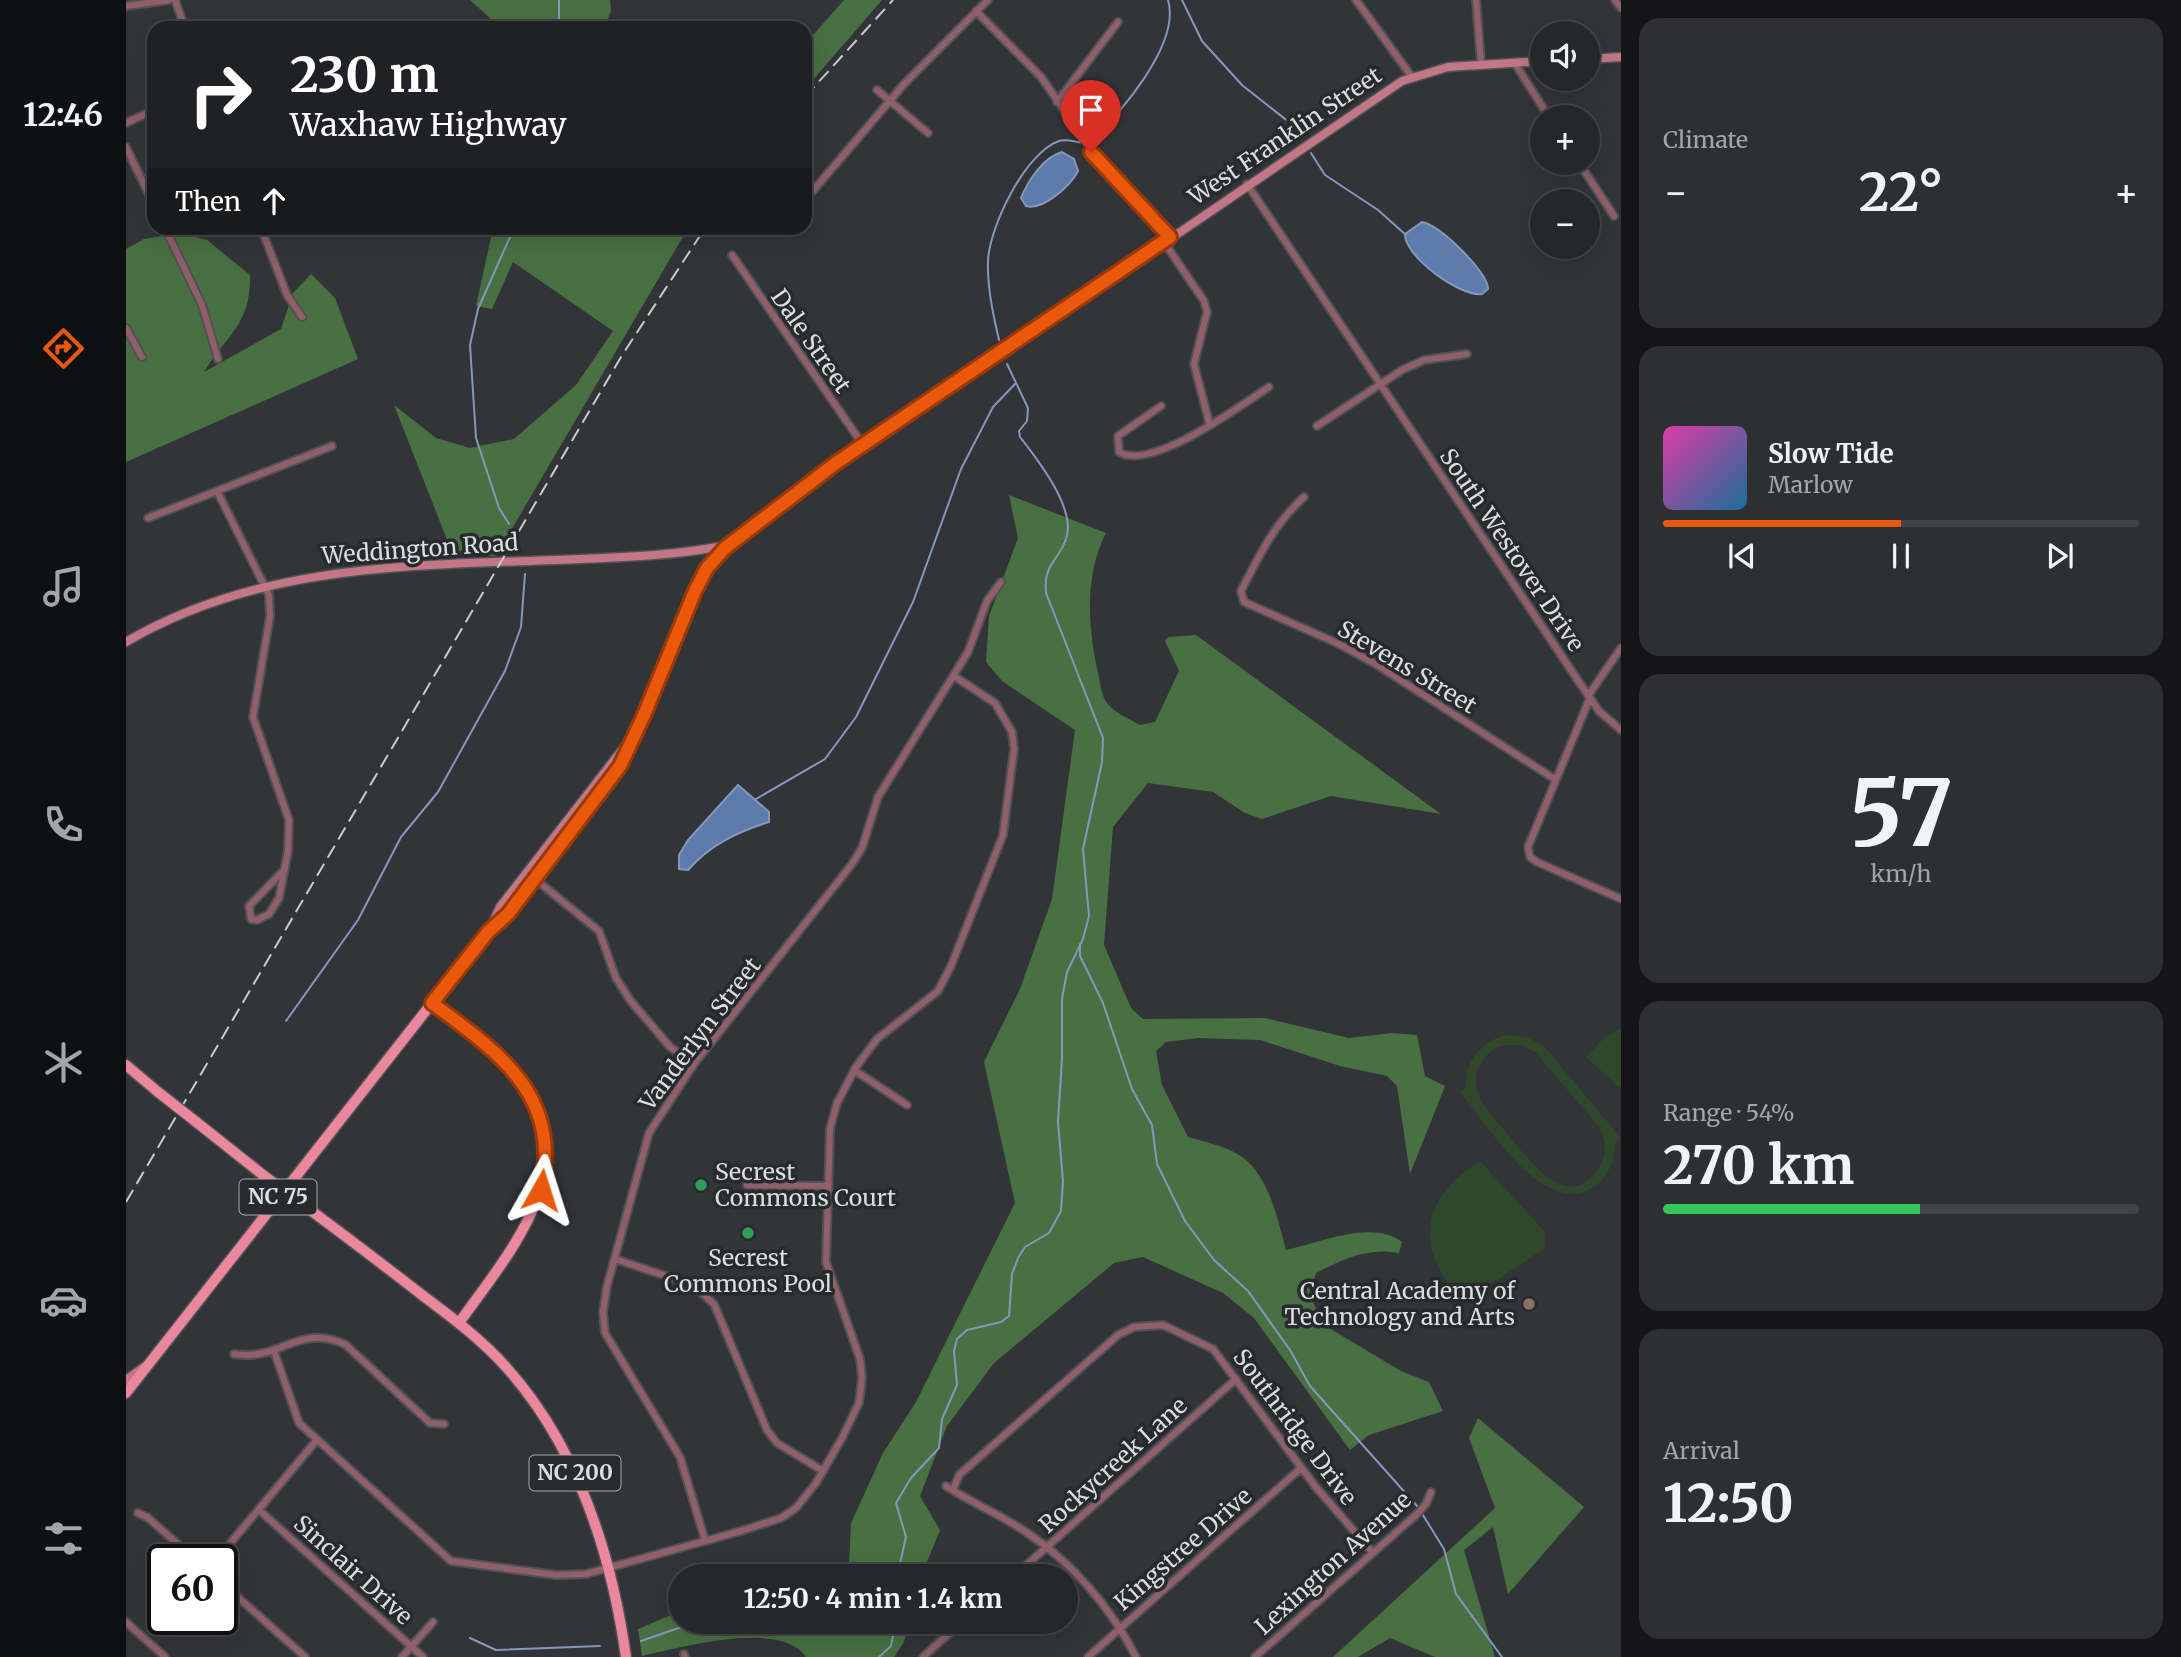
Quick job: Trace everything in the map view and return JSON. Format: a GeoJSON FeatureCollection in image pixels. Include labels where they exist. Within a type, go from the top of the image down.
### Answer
{"type":"FeatureCollection","features":[{"type":"Feature","properties":{"kind":"main road"},"geometry":{"type":"LineString","coordinates":[[1600,58],[1621,57]]}},
{"type":"Feature","properties":{"kind":"main road","name":"West Franklin Street"},"geometry":{"type":"LineString","coordinates":[[631,739],[644,715],[707,568],[728,545],[767,513],[1376,97],[1412,77],[1448,67],[1530,61]]}},
{"type":"Feature","properties":{"kind":"main road","name":"Weddington Road"},"geometry":{"type":"LineString","coordinates":[[126,642],[191,611],[263,586],[346,570],[653,556],[728,545]]}},
{"type":"Feature","properties":{"kind":"main road"},"geometry":{"type":"LineString","coordinates":[[488,932],[500,908],[631,739]]}},
{"type":"Feature","properties":{"kind":"main road"},"geometry":{"type":"LineString","coordinates":[[459,1323],[528,1224],[541,1190],[545,1149],[533,1100],[518,1074],[482,1041],[432,1003],[488,932],[508,914],[610,781],[631,739]]}},
{"type":"Feature","properties":{"kind":"main road"},"geometry":{"type":"LineString","coordinates":[[535,879],[534,875],[546,847]]}},
{"type":"Feature","properties":{"kind":"main road","name":"NC 75"},"geometry":{"type":"LineString","coordinates":[[126,1393],[432,1003]]}},
{"type":"Feature","properties":{"kind":"main road","name":"NC 200"},"geometry":{"type":"LineString","coordinates":[[126,1065],[263,1175],[459,1323],[505,1365],[546,1420],[581,1486],[610,1566],[626,1657]]}},
{"type":"Feature","properties":{"kind":"main road"},"geometry":{"type":"LineString","coordinates":[[126,1380],[148,1364]]}},
{"type":"Feature","properties":{"kind":"street"},"geometry":{"type":"LineString","coordinates":[[126,5],[169,0]]}},
{"type":"Feature","properties":{"kind":"street"},"geometry":{"type":"LineString","coordinates":[[175,0],[183,21]]}},
{"type":"Feature","properties":{"kind":"street"},"geometry":{"type":"LineString","coordinates":[[812,192],[890,101],[988,0]]}},
{"type":"Feature","properties":{"kind":"street"},"geometry":{"type":"LineString","coordinates":[[1356,0],[1412,77]]}},
{"type":"Feature","properties":{"kind":"street"},"geometry":{"type":"LineString","coordinates":[[1476,0],[1481,64]]}},
{"type":"Feature","properties":{"kind":"street"},"geometry":{"type":"LineString","coordinates":[[1615,0],[1621,8]]}},
{"type":"Feature","properties":{"kind":"street"},"geometry":{"type":"LineString","coordinates":[[976,11],[1041,77],[1110,176],[1167,239],[1204,301],[1207,312],[1194,364],[1209,422]]}},
{"type":"Feature","properties":{"kind":"street"},"geometry":{"type":"LineString","coordinates":[[1057,102],[1118,22]]}},
{"type":"Feature","properties":{"kind":"street"},"geometry":{"type":"LineString","coordinates":[[1514,62],[1541,105]]}},
{"type":"Feature","properties":{"kind":"street"},"geometry":{"type":"LineString","coordinates":[[877,90],[928,133]]}},
{"type":"Feature","properties":{"kind":"street"},"geometry":{"type":"LineString","coordinates":[[126,123],[147,113]]}},
{"type":"Feature","properties":{"kind":"street"},"geometry":{"type":"LineString","coordinates":[[126,147],[147,190]]}},
{"type":"Feature","properties":{"kind":"street"},"geometry":{"type":"LineString","coordinates":[[1587,175],[1614,216]]}},
{"type":"Feature","properties":{"kind":"street","name":"South Westover Drive"},"geometry":{"type":"LineString","coordinates":[[1247,184],[1589,697],[1621,730]]}},
{"type":"Feature","properties":{"kind":"street"},"geometry":{"type":"LineString","coordinates":[[168,235],[202,305],[218,359]]}},
{"type":"Feature","properties":{"kind":"street"},"geometry":{"type":"LineString","coordinates":[[264,235],[287,295],[302,317]]}},
{"type":"Feature","properties":{"kind":"street","name":"Dale Street"},"geometry":{"type":"LineString","coordinates":[[733,255],[863,445]]}},
{"type":"Feature","properties":{"kind":"street"},"geometry":{"type":"LineString","coordinates":[[126,328],[129,341],[142,357]]}},
{"type":"Feature","properties":{"kind":"street"},"geometry":{"type":"LineString","coordinates":[[1317,426],[1382,383],[1424,360],[1467,354]]}},
{"type":"Feature","properties":{"kind":"street"},"geometry":{"type":"LineString","coordinates":[[1161,406],[1118,436],[1119,452],[1125,456],[1150,454],[1197,434],[1209,422],[1269,387]]}},
{"type":"Feature","properties":{"kind":"street"},"geometry":{"type":"LineString","coordinates":[[148,518],[332,446]]}},
{"type":"Feature","properties":{"kind":"street"},"geometry":{"type":"LineString","coordinates":[[217,491],[269,596],[270,616],[253,717],[289,820],[288,851],[284,870],[276,906],[263,918],[251,919],[249,906],[255,897],[284,870]]}},
{"type":"Feature","properties":{"kind":"street","name":"Stevens Street"},"geometry":{"type":"LineString","coordinates":[[1304,497],[1282,517],[1241,591],[1244,602],[1339,644],[1374,663],[1556,780]]}},
{"type":"Feature","properties":{"kind":"street","name":"Vanderlyn Street"},"geometry":{"type":"LineString","coordinates":[[705,1540],[680,1457],[605,1333],[603,1312],[649,1133],[694,1064],[852,864],[862,848],[878,797],[968,652],[987,601],[1001,582]]}},
{"type":"Feature","properties":{"kind":"street"},"geometry":{"type":"LineString","coordinates":[[1621,648],[1589,697],[1528,847],[1530,857],[1548,868],[1621,899]]}},
{"type":"Feature","properties":{"kind":"street"},"geometry":{"type":"LineString","coordinates":[[274,1351],[299,1423],[451,1561],[556,1575],[586,1574],[781,1518],[796,1508],[823,1471],[859,1403],[862,1378],[860,1359],[826,1262],[826,1186],[830,1129],[837,1103],[854,1070],[877,1039],[937,991],[951,966],[1003,835],[1014,749],[1012,732],[995,703],[954,676]]}},
{"type":"Feature","properties":{"kind":"street"},"geometry":{"type":"LineString","coordinates":[[535,879],[599,931],[616,978],[630,1000],[670,1047],[694,1064]]}},
{"type":"Feature","properties":{"kind":"street"},"geometry":{"type":"LineString","coordinates":[[854,1070],[907,1105]]}},
{"type":"Feature","properties":{"kind":"street"},"geometry":{"type":"LineString","coordinates":[[747,1185],[826,1186]]}},
{"type":"Feature","properties":{"kind":"street"},"geometry":{"type":"LineString","coordinates":[[615,1259],[692,1285],[714,1304],[767,1430],[777,1443],[823,1471]]}},
{"type":"Feature","properties":{"kind":"street","name":"Southridge Drive"},"geometry":{"type":"LineString","coordinates":[[1046,1547],[1026,1532],[949,1488],[959,1475],[1118,1335],[1134,1327],[1163,1325],[1213,1349],[1301,1468],[1373,1553]]}},
{"type":"Feature","properties":{"kind":"street"},"geometry":{"type":"LineString","coordinates":[[234,1354],[247,1356],[274,1351],[313,1336],[329,1337],[346,1345],[430,1423],[444,1424]]}},
{"type":"Feature","properties":{"kind":"street","name":"Rockycreek Lane"},"geometry":{"type":"LineString","coordinates":[[1027,1564],[1236,1380]]}},
{"type":"Feature","properties":{"kind":"street"},"geometry":{"type":"LineString","coordinates":[[230,1544],[316,1441]]}},
{"type":"Feature","properties":{"kind":"street","name":"Kingstree Drive"},"geometry":{"type":"LineString","coordinates":[[1087,1657],[1301,1468]]}},
{"type":"Feature","properties":{"kind":"street","name":"Lexington Avenue"},"geometry":{"type":"LineString","coordinates":[[1255,1657],[1417,1514],[1426,1504],[1431,1492]]}},
{"type":"Feature","properties":{"kind":"street","name":"Sinclair Drive"},"geometry":{"type":"LineString","coordinates":[[259,1510],[423,1657]]}},
{"type":"Feature","properties":{"kind":"street"},"geometry":{"type":"LineString","coordinates":[[138,1513],[147,1517],[178,1544]]}},
{"type":"Feature","properties":{"kind":"street"},"geometry":{"type":"LineString","coordinates":[[1046,1547],[1071,1567],[1121,1627],[1136,1657]]}},
{"type":"Feature","properties":{"kind":"street"},"geometry":{"type":"LineString","coordinates":[[238,1597],[305,1657]]}},
{"type":"Feature","properties":{"kind":"street"},"geometry":{"type":"LineString","coordinates":[[126,1622],[165,1657]]}},
{"type":"Feature","properties":{"kind":"street"},"geometry":{"type":"LineString","coordinates":[[402,1657],[433,1622]]}},
{"type":"Feature","properties":{"kind":"street"},"geometry":{"type":"LineString","coordinates":[[923,1657],[949,1634]]}},
{"type":"Feature","properties":{"kind":"green space"},"geometry":{"type":"Polygon","coordinates":[[[470,0],[610,0],[611,11],[607,21],[493,21],[470,0]]]}},
{"type":"Feature","properties":{"kind":"green space"},"geometry":{"type":"Polygon","coordinates":[[[844,0],[882,0],[812,81],[812,36],[844,0]]]}},
{"type":"Feature","properties":{"kind":"green space"},"geometry":{"type":"Polygon","coordinates":[[[187,235],[207,240],[250,275],[249,292],[242,318],[204,372],[281,329],[293,293],[311,274],[335,298],[358,359],[126,462],[126,249],[144,239],[187,235]]]}},
{"type":"Feature","properties":{"kind":"green space"},"geometry":{"type":"Polygon","coordinates":[[[491,235],[684,235],[496,556],[453,555],[394,405],[436,438],[470,448],[514,439],[576,385],[613,331],[513,262],[492,309],[476,306],[491,235]]]}},
{"type":"Feature","properties":{"kind":"green space"},"geometry":{"type":"Polygon","coordinates":[[[1009,495],[1106,533],[1094,567],[1090,620],[1102,694],[1116,711],[1140,725],[1155,722],[1179,671],[1165,641],[1168,637],[1196,635],[1441,814],[1331,796],[1262,819],[1245,813],[1213,792],[1148,783],[1113,827],[1104,945],[1131,1008],[1143,1019],[1265,1018],[1349,1038],[1392,1033],[1417,1035],[1425,1076],[1445,1086],[1410,1174],[1397,1086],[1387,1076],[1340,1066],[1260,1040],[1198,1038],[1166,1042],[1156,1051],[1162,1085],[1188,1137],[1227,1149],[1249,1163],[1265,1185],[1286,1250],[1361,1233],[1390,1235],[1402,1242],[1399,1253],[1366,1253],[1316,1273],[1309,1294],[1324,1325],[1401,1371],[1429,1382],[1443,1411],[1369,1435],[1350,1450],[1254,1318],[1223,1293],[1143,1257],[1114,1263],[994,1363],[947,1426],[920,1496],[940,1530],[926,1564],[849,1564],[851,1523],[883,1453],[916,1402],[1015,1203],[984,1062],[1020,989],[1052,899],[1075,730],[1002,681],[986,662],[989,616],[1018,538],[1009,495]]]}},
{"type":"Feature","properties":{"kind":"green space"},"geometry":{"type":"Polygon","coordinates":[[[1621,1028],[1621,1089],[1586,1057],[1605,1037],[1621,1028]]]}},
{"type":"Feature","properties":{"kind":"green space"},"geometry":{"type":"Polygon","coordinates":[[[1507,1035],[1526,1037],[1544,1046],[1621,1138],[1615,1143],[1612,1163],[1606,1174],[1592,1188],[1573,1194],[1554,1190],[1536,1179],[1501,1145],[1460,1092],[1466,1087],[1468,1069],[1476,1053],[1507,1035]],[[1521,1045],[1502,1046],[1486,1056],[1476,1073],[1478,1093],[1489,1112],[1538,1169],[1562,1185],[1574,1186],[1586,1181],[1598,1169],[1603,1159],[1604,1144],[1600,1128],[1535,1052],[1521,1045]]]}},
{"type":"Feature","properties":{"kind":"green space"},"geometry":{"type":"Polygon","coordinates":[[[1480,1161],[1545,1232],[1545,1248],[1463,1302],[1436,1263],[1430,1226],[1435,1209],[1445,1192],[1480,1161]]]}},
{"type":"Feature","properties":{"kind":"green space"},"geometry":{"type":"Polygon","coordinates":[[[1478,1418],[1584,1507],[1508,1594],[1493,1527],[1464,1550],[1495,1657],[1435,1657],[1390,1638],[1358,1657],[1333,1657],[1495,1508],[1469,1438],[1478,1418]]]}},
{"type":"Feature","properties":{"kind":"green space"},"geometry":{"type":"Polygon","coordinates":[[[668,1616],[668,1634],[906,1634],[894,1657],[806,1657],[793,1646],[775,1640],[753,1638],[728,1639],[642,1656],[638,1629],[668,1616]]]}},
{"type":"Feature","properties":{"kind":"water"},"geometry":{"type":"Polygon","coordinates":[[[1062,152],[1074,159],[1078,171],[1074,177],[1048,201],[1033,207],[1026,206],[1021,198],[1032,177],[1049,159],[1062,152]]]}},
{"type":"Feature","properties":{"kind":"water"},"geometry":{"type":"Polygon","coordinates":[[[1422,222],[1450,239],[1472,261],[1488,289],[1482,294],[1461,289],[1423,263],[1407,243],[1405,234],[1422,222]]]}},
{"type":"Feature","properties":{"kind":"water"},"geometry":{"type":"Polygon","coordinates":[[[738,785],[769,812],[769,822],[725,840],[705,853],[688,870],[679,869],[679,855],[688,840],[738,785]]]}},
{"type":"Feature","properties":{"kind":"waterway"},"geometry":{"type":"LineString","coordinates":[[559,0],[559,21]]}},
{"type":"Feature","properties":{"kind":"waterway"},"geometry":{"type":"LineString","coordinates":[[1090,141],[1117,114],[1157,57],[1166,37],[1170,18],[1168,0]]}},
{"type":"Feature","properties":{"kind":"waterway"},"geometry":{"type":"LineString","coordinates":[[1182,0],[1202,41],[1242,85],[1299,130]]}},
{"type":"Feature","properties":{"kind":"waterway"},"geometry":{"type":"LineString","coordinates":[[999,340],[989,290],[988,260],[1002,211],[1022,175],[1046,148],[1062,140],[1085,143]]}},
{"type":"Feature","properties":{"kind":"waterway"},"geometry":{"type":"LineString","coordinates":[[1311,153],[1325,175],[1378,210],[1406,235]]}},
{"type":"Feature","properties":{"kind":"waterway"},"geometry":{"type":"LineString","coordinates":[[509,524],[499,508],[476,438],[470,345],[478,309],[511,235]]}},
{"type":"Feature","properties":{"kind":"waterway"},"geometry":{"type":"LineString","coordinates":[[900,1564],[906,1537],[896,1503],[911,1478],[939,1448],[942,1419],[957,1385],[954,1351],[957,1339],[967,1330],[1001,1322],[1009,1316],[1012,1274],[1018,1258],[1025,1247],[1049,1233],[1061,1211],[1063,1181],[1058,1122],[1062,999],[1067,972],[1083,939],[1089,916],[1083,849],[1102,762],[1103,738],[1046,593],[1049,569],[1066,539],[1066,514],[1054,485],[1020,437],[1019,431],[1027,421],[1028,408],[1007,364]]}},
{"type":"Feature","properties":{"kind":"waterway"},"geometry":{"type":"LineString","coordinates":[[756,799],[825,759],[856,717],[913,602],[961,469],[993,407],[1016,383]]}},
{"type":"Feature","properties":{"kind":"waterway"},"geometry":{"type":"LineString","coordinates":[[286,1021],[358,920],[401,837],[438,792],[505,671],[521,627],[525,574]]}},
{"type":"Feature","properties":{"kind":"waterway"},"geometry":{"type":"LineString","coordinates":[[1080,944],[1080,956],[1103,1003],[1132,1089],[1152,1125],[1157,1164],[1185,1221],[1214,1260],[1248,1291],[1290,1350],[1310,1386],[1418,1507]]}},
{"type":"Feature","properties":{"kind":"waterway"},"geometry":{"type":"LineString","coordinates":[[1421,1512],[1444,1549],[1456,1594],[1502,1657]]}},
{"type":"Feature","properties":{"kind":"waterway"},"geometry":{"type":"LineString","coordinates":[[641,1641],[668,1632]]}},
{"type":"Feature","properties":{"kind":"waterway"},"geometry":{"type":"LineString","coordinates":[[879,1657],[891,1646],[894,1634]]}},
{"type":"Feature","properties":{"kind":"waterway"},"geometry":{"type":"LineString","coordinates":[[470,1638],[496,1650],[600,1646]]}},
{"type":"Feature","properties":{"kind":"railway"},"geometry":{"type":"LineString","coordinates":[[812,89],[893,0]]}},
{"type":"Feature","properties":{"kind":"railway"},"geometry":{"type":"LineString","coordinates":[[126,1202],[621,357],[700,235]]}},
{"type":"Feature","properties":{"kind":"place","name":"Secrest Commons Court"},"geometry":{"type":"Point","coordinates":[701,1185]}},
{"type":"Feature","properties":{"kind":"place","name":"Secrest Commons Pool"},"geometry":{"type":"Point","coordinates":[748,1233]}},
{"type":"Feature","properties":{"kind":"place","name":"Central Academy of Technology and Arts"},"geometry":{"type":"Point","coordinates":[1529,1304]}},
{"type":"Feature","properties":{"kind":"route"},"geometry":{"type":"LineString","coordinates":[[541,1190],[545,1164],[543,1134],[539,1116],[526,1087],[503,1058],[432,1003],[488,932],[508,914],[620,766],[695,591],[707,568],[725,548],[767,513],[836,463],[937,393],[1010,348],[1170,237],[1110,176],[1091,152]]}}]}
